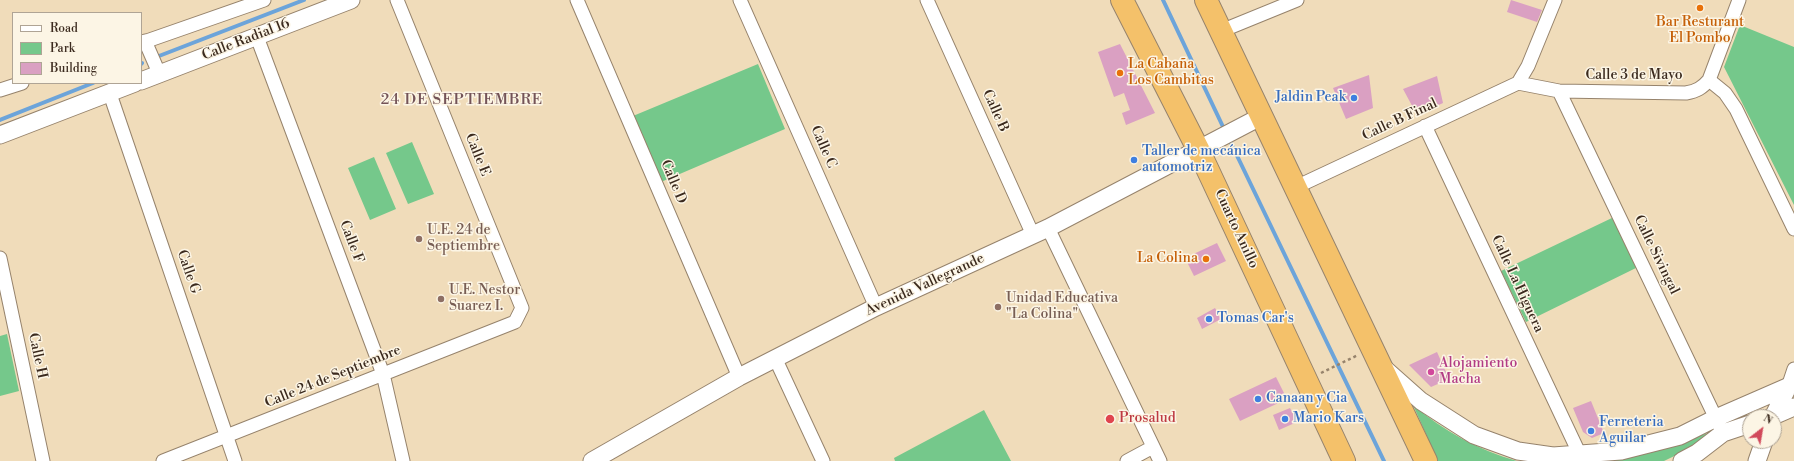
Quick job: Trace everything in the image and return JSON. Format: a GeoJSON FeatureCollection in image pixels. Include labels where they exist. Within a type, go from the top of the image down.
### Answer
{"type":"FeatureCollection","features":[{"type":"Feature","properties":{"kind":"highway","name":"Cuarto Anillo"},"geometry":{"type":"LineString","coordinates":[[1122,0],[1198,149],[1344,461]]}},
{"type":"Feature","properties":{"kind":"highway"},"geometry":{"type":"LineString","coordinates":[[1206,0],[1426,461]]}},
{"type":"Feature","properties":{"kind":"street"},"geometry":{"type":"LineString","coordinates":[[159,73],[143,42],[264,0]]}},
{"type":"Feature","properties":{"kind":"street","name":"Calle Radial 16"},"geometry":{"type":"LineString","coordinates":[[142,81],[351,0]]}},
{"type":"Feature","properties":{"kind":"street","name":"Calle E"},"geometry":{"type":"LineString","coordinates":[[397,0],[522,308],[515,322]]}},
{"type":"Feature","properties":{"kind":"street","name":"Calle D"},"geometry":{"type":"LineString","coordinates":[[577,0],[740,377]]}},
{"type":"Feature","properties":{"kind":"street","name":"Calle C"},"geometry":{"type":"LineString","coordinates":[[740,0],[876,307]]}},
{"type":"Feature","properties":{"kind":"street","name":"Calle B"},"geometry":{"type":"LineString","coordinates":[[927,0],[1041,231],[1160,461]]}},
{"type":"Feature","properties":{"kind":"street"},"geometry":{"type":"LineString","coordinates":[[1221,31],[1297,0]]}},
{"type":"Feature","properties":{"kind":"street"},"geometry":{"type":"LineString","coordinates":[[1518,83],[1528,66],[1555,0]]}},
{"type":"Feature","properties":{"kind":"street"},"geometry":{"type":"LineString","coordinates":[[1739,0],[1709,80],[1725,93],[1736,109],[1794,229]]}},
{"type":"Feature","properties":{"kind":"street","name":"Calle F"},"geometry":{"type":"LineString","coordinates":[[257,37],[383,374],[403,461]]}},
{"type":"Feature","properties":{"kind":"street","name":"Calle 3 de Mayo"},"geometry":{"type":"LineString","coordinates":[[1518,83],[1559,91],[1686,93],[1702,88],[1709,80]]}},
{"type":"Feature","properties":{"kind":"street","name":"Calle B Final"},"geometry":{"type":"LineString","coordinates":[[1296,187],[1518,83]]}},
{"type":"Feature","properties":{"kind":"street"},"geometry":{"type":"LineString","coordinates":[[0,90],[19,84]]}},
{"type":"Feature","properties":{"kind":"street"},"geometry":{"type":"LineString","coordinates":[[0,135],[133,84]]}},
{"type":"Feature","properties":{"kind":"street","name":"Calle Sivingal"},"geometry":{"type":"LineString","coordinates":[[1559,91],[1723,433]]}},
{"type":"Feature","properties":{"kind":"street","name":"Calle G"},"geometry":{"type":"LineString","coordinates":[[110,94],[235,461]]}},
{"type":"Feature","properties":{"kind":"street","name":"Avenida Vallegrande"},"geometry":{"type":"LineString","coordinates":[[592,461],[740,377],[776,360],[876,307],[1041,231],[1262,116]]}},
{"type":"Feature","properties":{"kind":"street","name":"Calle La Higuera"},"geometry":{"type":"LineString","coordinates":[[1425,126],[1580,455]]}},
{"type":"Feature","properties":{"kind":"street","name":"Calle H"},"geometry":{"type":"LineString","coordinates":[[0,258],[43,461]]}},
{"type":"Feature","properties":{"kind":"street","name":"Calle 24 de Septiembre"},"geometry":{"type":"LineString","coordinates":[[163,461],[515,322]]}},
{"type":"Feature","properties":{"kind":"street"},"geometry":{"type":"LineString","coordinates":[[776,360],[823,461]]}},
{"type":"Feature","properties":{"kind":"street"},"geometry":{"type":"LineString","coordinates":[[1381,366],[1421,401],[1474,435],[1518,451],[1554,456],[1621,451],[1680,436],[1716,418],[1791,385]]}},
{"type":"Feature","properties":{"kind":"street"},"geometry":{"type":"LineString","coordinates":[[1777,409],[1791,385],[1794,368]]}},
{"type":"Feature","properties":{"kind":"street"},"geometry":{"type":"LineString","coordinates":[[1782,412],[1794,407]]}},
{"type":"Feature","properties":{"kind":"street"},"geometry":{"type":"LineString","coordinates":[[1682,461],[1697,453],[1723,433],[1742,427]]}},
{"type":"Feature","properties":{"kind":"street"},"geometry":{"type":"LineString","coordinates":[[1127,461],[1153,447]]}},
{"type":"Feature","properties":{"kind":"street"},"geometry":{"type":"LineString","coordinates":[[1757,461],[1761,449]]}},
{"type":"Feature","properties":{"kind":"path"},"geometry":{"type":"LineString","coordinates":[[1333,367],[1350,359]]}},
{"type":"Feature","properties":{"kind":"green space"},"geometry":{"type":"Polygon","coordinates":[[[1740,25],[1794,47],[1794,205],[1724,67],[1740,25]]]}},
{"type":"Feature","properties":{"kind":"green space"},"geometry":{"type":"Polygon","coordinates":[[[758,64],[785,129],[661,182],[633,116],[758,64]]]}},
{"type":"Feature","properties":{"kind":"green space"},"geometry":{"type":"Polygon","coordinates":[[[412,142],[434,194],[408,204],[386,153],[412,142]]]}},
{"type":"Feature","properties":{"kind":"green space"},"geometry":{"type":"Polygon","coordinates":[[[374,157],[396,209],[370,220],[348,168],[374,157]]]}},
{"type":"Feature","properties":{"kind":"green space"},"geometry":{"type":"Polygon","coordinates":[[[1614,217],[1638,267],[1526,322],[1501,271],[1614,217]]]}},
{"type":"Feature","properties":{"kind":"green space"},"geometry":{"type":"Polygon","coordinates":[[[7,334],[19,391],[0,396],[0,336],[7,334]]]}},
{"type":"Feature","properties":{"kind":"green space"},"geometry":{"type":"Polygon","coordinates":[[[1413,405],[1462,439],[1503,457],[1517,461],[1438,461],[1413,405]]]}},
{"type":"Feature","properties":{"kind":"green space"},"geometry":{"type":"Polygon","coordinates":[[[984,410],[1011,461],[895,461],[894,458],[984,410]]]}},
{"type":"Feature","properties":{"kind":"green space"},"geometry":{"type":"Polygon","coordinates":[[[1709,433],[1722,433],[1664,461],[1604,461],[1709,433]]]}},
{"type":"Feature","properties":{"kind":"building"},"geometry":{"type":"Polygon","coordinates":[[[1511,0],[1542,10],[1537,22],[1507,12],[1511,0]]]}},
{"type":"Feature","properties":{"kind":"building","name":"La Cabaña Los Cambitas"},"geometry":{"type":"Polygon","coordinates":[[[1120,44],[1155,113],[1126,125],[1122,113],[1130,110],[1124,93],[1114,97],[1098,52],[1120,44]]]}},
{"type":"Feature","properties":{"kind":"building","name":"Jaldin Peak"},"geometry":{"type":"Polygon","coordinates":[[[1369,75],[1373,108],[1346,119],[1333,88],[1369,75]]]}},
{"type":"Feature","properties":{"kind":"building"},"geometry":{"type":"Polygon","coordinates":[[[1437,76],[1443,103],[1417,115],[1403,89],[1437,76]]]}},
{"type":"Feature","properties":{"kind":"building","name":"La Colina"},"geometry":{"type":"Polygon","coordinates":[[[1217,243],[1226,261],[1194,276],[1185,258],[1217,243]]]}},
{"type":"Feature","properties":{"kind":"building","name":"Tomas Car's"},"geometry":{"type":"Polygon","coordinates":[[[1215,308],[1221,319],[1202,329],[1197,318],[1215,308]]]}},
{"type":"Feature","properties":{"kind":"building","name":"Alojamiento Macha"},"geometry":{"type":"Polygon","coordinates":[[[1437,352],[1449,379],[1431,387],[1409,365],[1437,352]]]}},
{"type":"Feature","properties":{"kind":"building","name":"Canaan y Cia"},"geometry":{"type":"Polygon","coordinates":[[[1276,377],[1287,399],[1240,421],[1229,399],[1276,377]]]}},
{"type":"Feature","properties":{"kind":"building"},"geometry":{"type":"Polygon","coordinates":[[[1591,401],[1604,433],[1592,438],[1583,432],[1573,408],[1591,401]]]}},
{"type":"Feature","properties":{"kind":"building","name":"Mario Kars"},"geometry":{"type":"Polygon","coordinates":[[[1290,408],[1297,422],[1279,430],[1273,415],[1290,408]]]}},
{"type":"Feature","properties":{"kind":"waterway"},"geometry":{"type":"LineString","coordinates":[[159,56],[304,0]]}},
{"type":"Feature","properties":{"kind":"waterway"},"geometry":{"type":"LineString","coordinates":[[1163,0],[1225,131]]}},
{"type":"Feature","properties":{"kind":"waterway"},"geometry":{"type":"LineString","coordinates":[[0,120],[90,84]]}},
{"type":"Feature","properties":{"kind":"waterway"},"geometry":{"type":"LineString","coordinates":[[1229,139],[1384,461]]}},
{"type":"Feature","properties":{"kind":"place","name":"Bar Resturant El Pombo"},"geometry":{"type":"Point","coordinates":[1700,8]}},
{"type":"Feature","properties":{"kind":"place","name":"La Cabaña Los Cambitas"},"geometry":{"type":"Point","coordinates":[1120,73]}},
{"type":"Feature","properties":{"kind":"place","name":"Jaldin Peak"},"geometry":{"type":"Point","coordinates":[1354,98]}},
{"type":"Feature","properties":{"kind":"place","name":"Taller de mecánica automotriz"},"geometry":{"type":"Point","coordinates":[1134,160]}},
{"type":"Feature","properties":{"kind":"place","name":"U.E. 24 de Septiembre"},"geometry":{"type":"Point","coordinates":[419,239]}},
{"type":"Feature","properties":{"kind":"place","name":"La Colina"},"geometry":{"type":"Point","coordinates":[1206,259]}},
{"type":"Feature","properties":{"kind":"place","name":"U.E. Nestor Suarez I."},"geometry":{"type":"Point","coordinates":[441,299]}},
{"type":"Feature","properties":{"kind":"place","name":"Unidad Educativa \"La Colina\""},"geometry":{"type":"Point","coordinates":[998,307]}},
{"type":"Feature","properties":{"kind":"place","name":"Tomas Car's"},"geometry":{"type":"Point","coordinates":[1209,319]}},
{"type":"Feature","properties":{"kind":"place","name":"Alojamiento Macha"},"geometry":{"type":"Point","coordinates":[1431,372]}},
{"type":"Feature","properties":{"kind":"place","name":"Canaan y Cia"},"geometry":{"type":"Point","coordinates":[1258,399]}},
{"type":"Feature","properties":{"kind":"place","name":"Prosalud"},"geometry":{"type":"Point","coordinates":[1110,419]}},
{"type":"Feature","properties":{"kind":"place","name":"Mario Kars"},"geometry":{"type":"Point","coordinates":[1285,419]}},
{"type":"Feature","properties":{"kind":"place","name":"Ferreteria Aguilar"},"geometry":{"type":"Point","coordinates":[1591,431]}},
{"type":"Feature","properties":{"kind":"district","name":"24 DE SEPTIEMBRE"},"geometry":{"type":"Point","coordinates":[462,100]}}]}
